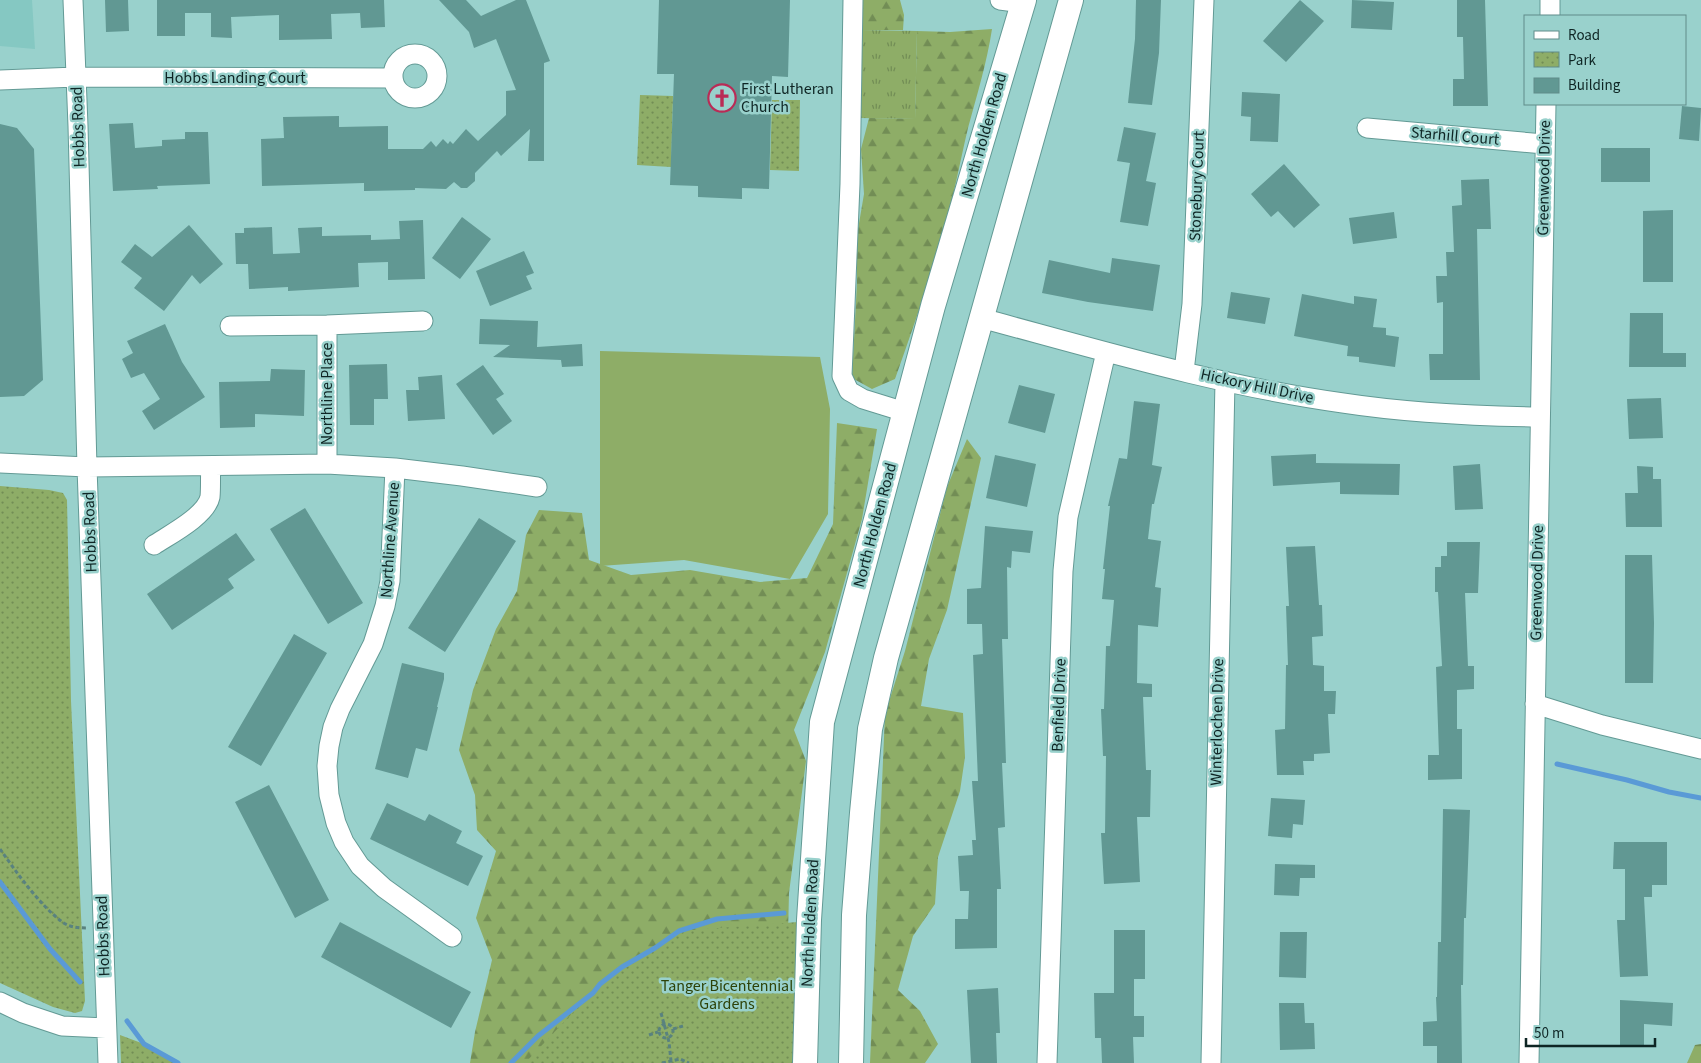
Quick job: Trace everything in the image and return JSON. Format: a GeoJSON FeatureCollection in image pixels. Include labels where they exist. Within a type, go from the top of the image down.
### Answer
{"type":"FeatureCollection","features":[{"type":"Feature","properties":{"kind":"main road"},"geometry":{"type":"LineString","coordinates":[[851,1063],[854,915],[870,729],[886,658],[1071,0]]}},
{"type":"Feature","properties":{"kind":"main road","name":"North Holden Road"},"geometry":{"type":"LineString","coordinates":[[806,1063],[809,920],[822,722],[1016,1]]}},
{"type":"Feature","properties":{"kind":"street","name":"Hobbs Road"},"geometry":{"type":"LineString","coordinates":[[72,0],[108,1063]]}},
{"type":"Feature","properties":{"kind":"street"},"geometry":{"type":"LineString","coordinates":[[853,0],[850,184],[842,376],[849,391],[863,400],[905,412]]}},
{"type":"Feature","properties":{"kind":"street","name":"Stonebury Court"},"geometry":{"type":"LineString","coordinates":[[1184,371],[1193,276],[1204,0]]}},
{"type":"Feature","properties":{"kind":"street"},"geometry":{"type":"LineString","coordinates":[[1550,0],[1550,15]]}},
{"type":"Feature","properties":{"kind":"street","name":"Hobbs Landing Court"},"geometry":{"type":"LineString","coordinates":[[0,80],[76,77],[393,78]]}},
{"type":"Feature","properties":{"kind":"street","name":"Greenwood Drive"},"geometry":{"type":"LineString","coordinates":[[1529,1063],[1546,105]]}},
{"type":"Feature","properties":{"kind":"street","name":"Starhill Court"},"geometry":{"type":"LineString","coordinates":[[1367,128],[1544,144]]}},
{"type":"Feature","properties":{"kind":"street","name":"Hickory Hill Drive"},"geometry":{"type":"LineString","coordinates":[[981,318],[1106,352],[1225,381],[1343,403],[1475,416],[1540,417]]}},
{"type":"Feature","properties":{"kind":"street","name":"Northline Place"},"geometry":{"type":"LineString","coordinates":[[230,326],[422,321]]}},
{"type":"Feature","properties":{"kind":"street","name":"Northline Place"},"geometry":{"type":"LineString","coordinates":[[327,464],[328,324]]}},
{"type":"Feature","properties":{"kind":"street","name":"Benfield Drive"},"geometry":{"type":"LineString","coordinates":[[1047,1063],[1063,580],[1067,526],[1106,352]]}},
{"type":"Feature","properties":{"kind":"street","name":"Winterlochen Drive"},"geometry":{"type":"LineString","coordinates":[[1211,1063],[1225,381]]}},
{"type":"Feature","properties":{"kind":"street","name":"Northline Avenue"},"geometry":{"type":"LineString","coordinates":[[0,463],[87,467],[327,464],[395,468],[537,487]]}},
{"type":"Feature","properties":{"kind":"street"},"geometry":{"type":"LineString","coordinates":[[154,545],[198,515],[205,507],[210,499],[211,466]]}},
{"type":"Feature","properties":{"kind":"street","name":"Northline Avenue"},"geometry":{"type":"LineString","coordinates":[[395,468],[390,581],[385,606],[373,644],[340,709],[333,727],[327,766],[329,795],[336,823],[344,842],[360,866],[384,888],[452,936]]}},
{"type":"Feature","properties":{"kind":"street"},"geometry":{"type":"LineString","coordinates":[[1535,704],[1602,725],[1701,749]]}},
{"type":"Feature","properties":{"kind":"street"},"geometry":{"type":"LineString","coordinates":[[0,1002],[23,1013],[62,1026],[106,1028]]}},
{"type":"Feature","properties":{"kind":"path"},"geometry":{"type":"LineString","coordinates":[[0,849],[23,881],[61,921],[80,928],[103,927]]}},
{"type":"Feature","properties":{"kind":"path"},"geometry":{"type":"LineString","coordinates":[[661,1013],[668,1038],[671,1061]]}},
{"type":"Feature","properties":{"kind":"path"},"geometry":{"type":"LineString","coordinates":[[650,1035],[658,1032],[659,1028],[664,1024],[669,1024],[673,1029],[672,1035],[668,1038]]}},
{"type":"Feature","properties":{"kind":"path"},"geometry":{"type":"LineString","coordinates":[[673,1029],[682,1026]]}},
{"type":"Feature","properties":{"kind":"path"},"geometry":{"type":"LineString","coordinates":[[658,1032],[661,1037],[668,1038]]}},
{"type":"Feature","properties":{"kind":"path"},"geometry":{"type":"LineString","coordinates":[[662,1063],[680,1059],[689,1063]]}},
{"type":"Feature","properties":{"kind":"shaded area"},"geometry":{"type":"Polygon","coordinates":[[[0,0],[32,0],[35,49],[0,46],[0,0]]]}},
{"type":"Feature","properties":{"kind":"green space"},"geometry":{"type":"Polygon","coordinates":[[[863,0],[900,0],[904,15],[903,30],[862,30],[863,0]]]}},
{"type":"Feature","properties":{"kind":"green space"},"geometry":{"type":"Polygon","coordinates":[[[992,29],[985,66],[968,128],[949,214],[925,294],[895,379],[872,389],[852,378],[857,283],[857,235],[864,194],[861,149],[869,118],[915,119],[917,31],[950,32],[992,29]]]}},
{"type":"Feature","properties":{"kind":"green space"},"geometry":{"type":"Polygon","coordinates":[[[862,30],[917,31],[915,119],[860,118],[862,30]]]}},
{"type":"Feature","properties":{"kind":"green space"},"geometry":{"type":"Polygon","coordinates":[[[640,95],[673,96],[671,167],[637,165],[640,95]]]}},
{"type":"Feature","properties":{"kind":"green space"},"geometry":{"type":"Polygon","coordinates":[[[772,100],[800,100],[799,171],[770,170],[772,100]]]}},
{"type":"Feature","properties":{"kind":"green space"},"geometry":{"type":"Polygon","coordinates":[[[600,351],[820,357],[830,409],[828,514],[790,579],[684,560],[600,566],[600,351]]]}},
{"type":"Feature","properties":{"kind":"green space"},"geometry":{"type":"Polygon","coordinates":[[[837,423],[877,429],[862,519],[825,652],[794,730],[806,761],[789,893],[786,1017],[611,1063],[470,1063],[475,1032],[492,960],[476,918],[496,851],[477,830],[475,795],[459,750],[473,690],[496,629],[517,591],[526,535],[539,510],[582,513],[589,560],[631,575],[690,570],[760,582],[807,578],[833,524],[837,423]]]}},
{"type":"Feature","properties":{"kind":"green space"},"geometry":{"type":"Polygon","coordinates":[[[967,439],[981,458],[947,610],[929,659],[921,706],[963,713],[965,757],[960,791],[938,857],[935,904],[913,936],[898,990],[920,1011],[938,1044],[925,1063],[870,1063],[885,714],[905,651],[947,487],[967,439]]]}},
{"type":"Feature","properties":{"kind":"green space"},"geometry":{"type":"Polygon","coordinates":[[[0,486],[49,490],[63,493],[67,500],[71,701],[85,1001],[82,1011],[75,1013],[53,1007],[0,983],[0,486]]]}},
{"type":"Feature","properties":{"kind":"green space","name":"Tanger Bicentennial Gardens"},"geometry":{"type":"Polygon","coordinates":[[[798,922],[794,1063],[525,1063],[600,984],[679,931],[798,922]]]}},
{"type":"Feature","properties":{"kind":"green space"},"geometry":{"type":"Polygon","coordinates":[[[120,1035],[144,1044],[178,1063],[121,1063],[120,1035]]]}},
{"type":"Feature","properties":{"kind":"green space"},"geometry":{"type":"Polygon","coordinates":[[[1701,1044],[1701,1063],[1687,1063],[1695,1045],[1701,1044]]]}},
{"type":"Feature","properties":{"kind":"building"},"geometry":{"type":"Polygon","coordinates":[[[105,0],[128,0],[129,31],[106,32],[105,0]]]}},
{"type":"Feature","properties":{"kind":"building"},"geometry":{"type":"Polygon","coordinates":[[[157,0],[384,0],[385,27],[361,28],[360,13],[331,14],[332,39],[279,40],[279,15],[231,17],[232,38],[211,37],[211,13],[185,13],[185,36],[157,36],[157,0]]]}},
{"type":"Feature","properties":{"kind":"building"},"geometry":{"type":"Polygon","coordinates":[[[439,0],[466,0],[481,16],[516,0],[526,0],[550,61],[544,63],[544,161],[528,161],[530,129],[501,156],[497,151],[475,173],[475,181],[467,188],[461,188],[454,182],[446,189],[415,188],[415,190],[364,191],[364,183],[262,186],[261,139],[284,138],[283,117],[339,116],[339,127],[388,126],[388,149],[423,149],[431,141],[436,147],[443,139],[448,144],[450,141],[453,144],[466,129],[478,141],[506,115],[506,91],[516,90],[496,39],[474,48],[469,32],[439,0]]]}},
{"type":"Feature","properties":{"kind":"building","name":"First Lutheran Church"},"geometry":{"type":"Polygon","coordinates":[[[659,0],[790,0],[788,77],[772,76],[769,189],[742,188],[742,199],[698,197],[698,186],[670,185],[674,74],[657,74],[659,0]]]}},
{"type":"Feature","properties":{"kind":"building"},"geometry":{"type":"Polygon","coordinates":[[[1136,0],[1161,0],[1159,53],[1152,105],[1128,103],[1135,39],[1136,0]]]}},
{"type":"Feature","properties":{"kind":"building"},"geometry":{"type":"Polygon","coordinates":[[[1300,0],[1324,21],[1286,62],[1263,41],[1300,0]]]}},
{"type":"Feature","properties":{"kind":"building"},"geometry":{"type":"Polygon","coordinates":[[[1352,0],[1394,2],[1392,30],[1351,28],[1352,0]]]}},
{"type":"Feature","properties":{"kind":"building"},"geometry":{"type":"Polygon","coordinates":[[[1457,0],[1485,0],[1488,106],[1453,106],[1453,79],[1464,79],[1463,37],[1457,37],[1457,0]]]}},
{"type":"Feature","properties":{"kind":"building"},"geometry":{"type":"Polygon","coordinates":[[[1242,92],[1280,94],[1278,142],[1250,141],[1251,117],[1241,116],[1242,92]]]}},
{"type":"Feature","properties":{"kind":"building"},"geometry":{"type":"Polygon","coordinates":[[[1682,106],[1701,108],[1699,141],[1679,139],[1682,106]]]}},
{"type":"Feature","properties":{"kind":"building"},"geometry":{"type":"Polygon","coordinates":[[[133,123],[135,148],[162,146],[162,140],[185,139],[185,132],[208,132],[210,184],[157,186],[158,189],[113,191],[109,124],[133,123]]]}},
{"type":"Feature","properties":{"kind":"building"},"geometry":{"type":"Polygon","coordinates":[[[0,124],[17,128],[34,149],[43,380],[24,396],[0,397],[0,124]]]}},
{"type":"Feature","properties":{"kind":"building"},"geometry":{"type":"Polygon","coordinates":[[[1124,127],[1156,133],[1146,181],[1156,183],[1148,226],[1120,222],[1130,163],[1117,161],[1124,127]]]}},
{"type":"Feature","properties":{"kind":"building"},"geometry":{"type":"Polygon","coordinates":[[[1601,148],[1650,148],[1650,182],[1601,182],[1601,148]]]}},
{"type":"Feature","properties":{"kind":"building"},"geometry":{"type":"Polygon","coordinates":[[[1284,164],[1320,205],[1294,228],[1278,211],[1271,217],[1251,194],[1284,164]]]}},
{"type":"Feature","properties":{"kind":"building"},"geometry":{"type":"Polygon","coordinates":[[[1489,179],[1491,229],[1477,229],[1480,380],[1430,380],[1429,354],[1443,354],[1443,302],[1437,303],[1436,276],[1447,276],[1446,252],[1454,252],[1452,206],[1462,205],[1461,180],[1489,179]]]}},
{"type":"Feature","properties":{"kind":"building"},"geometry":{"type":"Polygon","coordinates":[[[1673,210],[1673,282],[1643,282],[1643,211],[1673,210]]]}},
{"type":"Feature","properties":{"kind":"building"},"geometry":{"type":"Polygon","coordinates":[[[1394,212],[1397,238],[1353,244],[1349,218],[1394,212]]]}},
{"type":"Feature","properties":{"kind":"building"},"geometry":{"type":"Polygon","coordinates":[[[462,217],[491,239],[460,279],[432,258],[462,217]]]}},
{"type":"Feature","properties":{"kind":"building"},"geometry":{"type":"Polygon","coordinates":[[[423,220],[425,279],[388,280],[388,262],[358,263],[359,287],[288,291],[288,287],[249,289],[248,264],[236,264],[235,233],[244,233],[244,228],[272,227],[273,254],[300,253],[298,228],[322,227],[322,236],[371,235],[371,240],[400,239],[399,221],[423,220]]]}},
{"type":"Feature","properties":{"kind":"building"},"geometry":{"type":"Polygon","coordinates":[[[189,225],[223,264],[200,284],[192,275],[164,311],[134,288],[142,278],[121,262],[135,244],[152,257],[189,225]]]}},
{"type":"Feature","properties":{"kind":"building"},"geometry":{"type":"Polygon","coordinates":[[[524,251],[534,273],[526,276],[532,289],[490,306],[476,271],[524,251]]]}},
{"type":"Feature","properties":{"kind":"building"},"geometry":{"type":"Polygon","coordinates":[[[1112,258],[1160,265],[1153,311],[1088,302],[1042,293],[1049,260],[1110,273],[1112,258]]]}},
{"type":"Feature","properties":{"kind":"building"},"geometry":{"type":"Polygon","coordinates":[[[1231,292],[1270,298],[1265,324],[1227,318],[1231,292]]]}},
{"type":"Feature","properties":{"kind":"building"},"geometry":{"type":"Polygon","coordinates":[[[1302,294],[1354,304],[1354,296],[1377,299],[1373,327],[1386,328],[1386,335],[1399,337],[1395,367],[1359,362],[1359,357],[1347,356],[1348,346],[1294,336],[1302,294]]]}},
{"type":"Feature","properties":{"kind":"building"},"geometry":{"type":"Polygon","coordinates":[[[1630,313],[1663,313],[1663,353],[1686,353],[1686,367],[1629,367],[1630,313]]]}},
{"type":"Feature","properties":{"kind":"building"},"geometry":{"type":"Polygon","coordinates":[[[480,319],[538,321],[537,347],[582,344],[583,366],[562,367],[561,360],[493,357],[510,345],[479,344],[480,319]]]}},
{"type":"Feature","properties":{"kind":"building"},"geometry":{"type":"Polygon","coordinates":[[[165,324],[182,362],[205,397],[154,430],[142,411],[160,399],[144,373],[131,378],[122,359],[133,353],[127,341],[165,324]]]}},
{"type":"Feature","properties":{"kind":"building"},"geometry":{"type":"Polygon","coordinates":[[[387,364],[388,399],[374,399],[374,425],[350,425],[349,365],[387,364]]]}},
{"type":"Feature","properties":{"kind":"building"},"geometry":{"type":"Polygon","coordinates":[[[483,365],[504,394],[496,399],[512,421],[493,435],[456,384],[483,365]]]}},
{"type":"Feature","properties":{"kind":"building"},"geometry":{"type":"Polygon","coordinates":[[[271,369],[305,370],[304,416],[255,414],[255,427],[220,428],[219,382],[270,381],[271,369]]]}},
{"type":"Feature","properties":{"kind":"building"},"geometry":{"type":"Polygon","coordinates":[[[442,375],[445,419],[408,421],[406,390],[419,390],[418,377],[442,375]]]}},
{"type":"Feature","properties":{"kind":"building"},"geometry":{"type":"Polygon","coordinates":[[[1019,385],[1055,394],[1045,433],[1008,423],[1019,385]]]}},
{"type":"Feature","properties":{"kind":"building"},"geometry":{"type":"Polygon","coordinates":[[[1661,398],[1663,438],[1629,439],[1627,399],[1661,398]]]}},
{"type":"Feature","properties":{"kind":"building"},"geometry":{"type":"Polygon","coordinates":[[[1134,401],[1160,404],[1152,465],[1162,467],[1154,504],[1152,504],[1148,539],[1161,541],[1155,587],[1161,588],[1158,627],[1138,625],[1137,683],[1152,684],[1152,697],[1143,697],[1146,770],[1151,770],[1150,817],[1137,817],[1140,882],[1104,884],[1101,833],[1105,833],[1106,756],[1103,756],[1101,709],[1104,709],[1106,646],[1110,646],[1114,600],[1102,599],[1105,569],[1103,569],[1110,506],[1108,506],[1119,458],[1127,459],[1134,401]]]}},
{"type":"Feature","properties":{"kind":"building"},"geometry":{"type":"Polygon","coordinates":[[[1316,454],[1316,463],[1400,464],[1399,495],[1340,494],[1340,482],[1273,486],[1271,456],[1316,454]]]}},
{"type":"Feature","properties":{"kind":"building"},"geometry":{"type":"Polygon","coordinates":[[[995,455],[1036,464],[1027,507],[986,498],[995,455]]]}},
{"type":"Feature","properties":{"kind":"building"},"geometry":{"type":"Polygon","coordinates":[[[1480,464],[1483,509],[1455,510],[1453,466],[1480,464]]]}},
{"type":"Feature","properties":{"kind":"building"},"geometry":{"type":"Polygon","coordinates":[[[1637,466],[1653,467],[1653,479],[1661,479],[1662,527],[1626,527],[1625,493],[1638,493],[1637,466]]]}},
{"type":"Feature","properties":{"kind":"building"},"geometry":{"type":"Polygon","coordinates":[[[305,508],[363,603],[328,624],[270,529],[305,508]]]}},
{"type":"Feature","properties":{"kind":"building"},"geometry":{"type":"Polygon","coordinates":[[[479,518],[516,541],[445,652],[408,628],[479,518]]]}},
{"type":"Feature","properties":{"kind":"building"},"geometry":{"type":"Polygon","coordinates":[[[985,526],[1033,531],[1030,553],[1012,551],[1011,568],[1007,567],[1008,639],[1002,639],[1006,763],[1002,763],[1005,827],[998,828],[1001,889],[997,889],[997,948],[955,949],[955,919],[968,919],[969,891],[960,891],[958,856],[973,855],[972,840],[976,840],[972,781],[978,781],[973,655],[983,654],[982,624],[967,624],[967,589],[981,588],[985,526]]]}},
{"type":"Feature","properties":{"kind":"building"},"geometry":{"type":"Polygon","coordinates":[[[236,533],[255,560],[228,579],[234,588],[172,630],[147,594],[236,533]]]}},
{"type":"Feature","properties":{"kind":"building"},"geometry":{"type":"Polygon","coordinates":[[[1447,542],[1480,542],[1478,593],[1465,593],[1468,666],[1474,666],[1474,689],[1457,690],[1457,729],[1462,729],[1462,779],[1428,780],[1428,755],[1439,755],[1436,667],[1442,666],[1438,592],[1435,592],[1435,567],[1441,567],[1441,556],[1447,556],[1447,542]]]}},
{"type":"Feature","properties":{"kind":"building"},"geometry":{"type":"Polygon","coordinates":[[[1315,546],[1319,605],[1322,605],[1323,636],[1312,637],[1313,665],[1324,666],[1324,691],[1336,691],[1335,714],[1328,714],[1330,753],[1314,754],[1314,761],[1303,761],[1304,775],[1277,775],[1275,730],[1285,729],[1286,665],[1288,665],[1286,606],[1289,606],[1286,547],[1315,546]]]}},
{"type":"Feature","properties":{"kind":"building"},"geometry":{"type":"Polygon","coordinates":[[[1625,555],[1652,555],[1653,683],[1625,683],[1625,555]]]}},
{"type":"Feature","properties":{"kind":"building"},"geometry":{"type":"Polygon","coordinates":[[[294,634],[327,653],[261,766],[228,747],[294,634]]]}},
{"type":"Feature","properties":{"kind":"building"},"geometry":{"type":"Polygon","coordinates":[[[402,663],[444,673],[427,751],[416,748],[408,778],[375,769],[402,663]]]}},
{"type":"Feature","properties":{"kind":"building"},"geometry":{"type":"Polygon","coordinates":[[[269,785],[329,900],[295,918],[235,802],[269,785]]]}},
{"type":"Feature","properties":{"kind":"building"},"geometry":{"type":"Polygon","coordinates":[[[1271,798],[1305,800],[1303,825],[1293,824],[1292,838],[1268,836],[1271,798]]]}},
{"type":"Feature","properties":{"kind":"building"},"geometry":{"type":"Polygon","coordinates":[[[387,803],[425,821],[429,814],[462,831],[456,843],[483,856],[468,886],[370,839],[387,803]]]}},
{"type":"Feature","properties":{"kind":"building"},"geometry":{"type":"Polygon","coordinates":[[[1443,809],[1470,810],[1466,918],[1464,918],[1463,985],[1461,985],[1462,1063],[1437,1063],[1437,1046],[1423,1046],[1423,1022],[1437,1021],[1438,942],[1441,942],[1443,809]]]}},
{"type":"Feature","properties":{"kind":"building"},"geometry":{"type":"Polygon","coordinates":[[[1614,842],[1667,842],[1667,885],[1652,885],[1652,897],[1644,897],[1648,976],[1620,977],[1617,920],[1625,920],[1625,869],[1613,869],[1614,842]]]}},
{"type":"Feature","properties":{"kind":"building"},"geometry":{"type":"Polygon","coordinates":[[[1275,864],[1315,865],[1315,878],[1300,878],[1299,896],[1274,895],[1275,864]]]}},
{"type":"Feature","properties":{"kind":"building"},"geometry":{"type":"Polygon","coordinates":[[[340,922],[471,992],[451,1028],[321,957],[340,922]]]}},
{"type":"Feature","properties":{"kind":"building"},"geometry":{"type":"Polygon","coordinates":[[[1114,930],[1145,930],[1145,979],[1134,979],[1134,1016],[1144,1016],[1144,1037],[1133,1037],[1134,1063],[1102,1063],[1101,1038],[1095,1038],[1094,993],[1114,993],[1114,930]]]}},
{"type":"Feature","properties":{"kind":"building"},"geometry":{"type":"Polygon","coordinates":[[[1280,932],[1307,932],[1306,978],[1279,977],[1280,932]]]}},
{"type":"Feature","properties":{"kind":"building"},"geometry":{"type":"Polygon","coordinates":[[[998,988],[1000,1033],[996,1033],[997,1063],[971,1063],[967,990],[998,988]]]}},
{"type":"Feature","properties":{"kind":"building"},"geometry":{"type":"Polygon","coordinates":[[[1620,1000],[1673,1003],[1672,1026],[1644,1024],[1644,1045],[1620,1045],[1620,1000]]]}},
{"type":"Feature","properties":{"kind":"building"},"geometry":{"type":"Polygon","coordinates":[[[1279,1003],[1304,1003],[1305,1023],[1314,1023],[1315,1049],[1280,1050],[1279,1003]]]}},
{"type":"Feature","properties":{"kind":"waterway"},"geometry":{"type":"LineString","coordinates":[[1557,764],[1669,792],[1701,798]]}},
{"type":"Feature","properties":{"kind":"waterway"},"geometry":{"type":"LineString","coordinates":[[0,882],[50,949],[80,982]]}},
{"type":"Feature","properties":{"kind":"waterway"},"geometry":{"type":"LineString","coordinates":[[511,1063],[538,1036],[593,993],[600,984],[622,967],[655,948],[679,931],[717,919],[784,913]]}},
{"type":"Feature","properties":{"kind":"waterway"},"geometry":{"type":"LineString","coordinates":[[127,1021],[144,1044],[178,1063]]}},
{"type":"Feature","properties":{"kind":"place","name":"First Lutheran Church"},"geometry":{"type":"Point","coordinates":[722,98]}}]}
